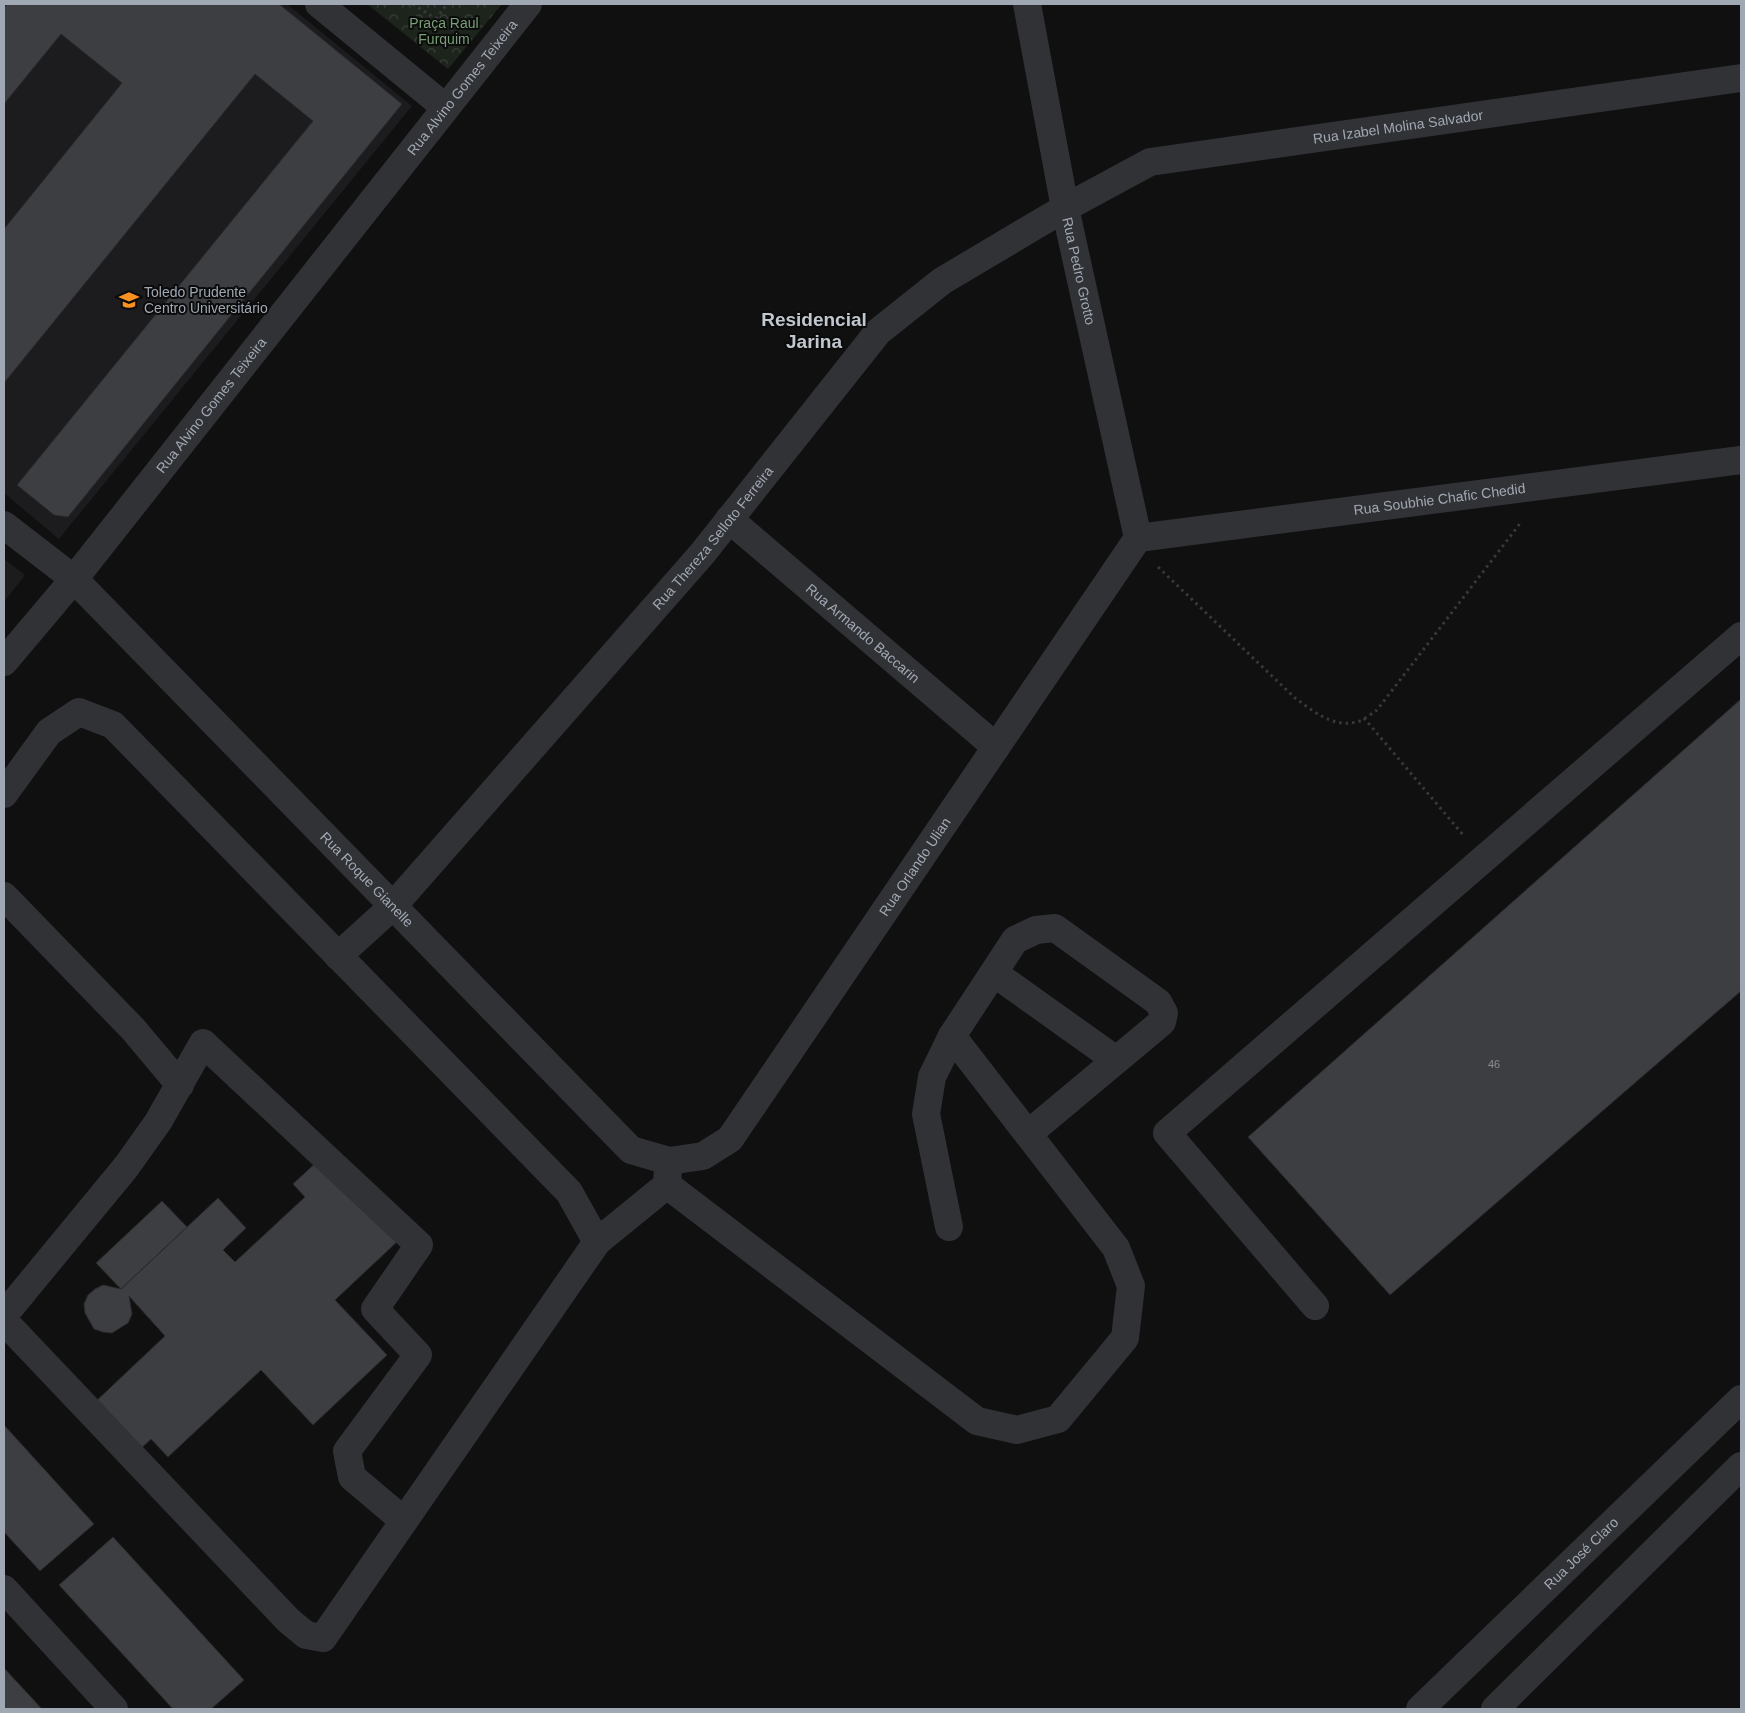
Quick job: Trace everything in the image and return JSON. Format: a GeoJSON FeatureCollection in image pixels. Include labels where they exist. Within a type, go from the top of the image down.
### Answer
{"type":"FeatureCollection","features":[{"type":"Feature","properties":{"kind":"street"},"geometry":{"type":"LineString","coordinates":[[319,4],[446,108]]}},
{"type":"Feature","properties":{"kind":"street","name":"Rua Alvino Gomes Teixeira"},"geometry":{"type":"LineString","coordinates":[[4,662],[74,579],[528,4]]}},
{"type":"Feature","properties":{"kind":"street","name":"Rua Pedro Grotto"},"geometry":{"type":"LineString","coordinates":[[1028,4],[1065,208],[1136,541]]}},
{"type":"Feature","properties":{"kind":"street","name":"Rua Izabel Molina Salvador"},"geometry":{"type":"LineString","coordinates":[[1065,208],[1150,162],[1741,78]]}},
{"type":"Feature","properties":{"kind":"street","name":"Rua Thereza Selloto Ferreira"},"geometry":{"type":"LineString","coordinates":[[338,956],[393,906],[695,562],[878,332],[942,281],[1065,208]]}},
{"type":"Feature","properties":{"kind":"street","name":"Rua Soubhie Chafic Chedid"},"geometry":{"type":"LineString","coordinates":[[1136,541],[1741,460]]}},
{"type":"Feature","properties":{"kind":"street","name":"Rua Armando Baccarin"},"geometry":{"type":"LineString","coordinates":[[729,519],[996,747]]}},
{"type":"Feature","properties":{"kind":"street","name":"Rua Roque Gianelle"},"geometry":{"type":"LineString","coordinates":[[4,525],[74,579],[631,1150],[668,1173]]}},
{"type":"Feature","properties":{"kind":"street","name":"Rua Orlando Ulian"},"geometry":{"type":"LineString","coordinates":[[668,1173],[703,1156],[730,1139],[1136,541]]}},
{"type":"Feature","properties":{"kind":"street"},"geometry":{"type":"LineString","coordinates":[[1314,1306],[1167,1133],[1741,636]]}},
{"type":"Feature","properties":{"kind":"street"},"geometry":{"type":"LineString","coordinates":[[4,794],[49,732],[78,712],[113,725],[569,1192],[596,1242]]}},
{"type":"Feature","properties":{"kind":"street"},"geometry":{"type":"LineString","coordinates":[[4,896],[133,1029],[180,1085]]}},
{"type":"Feature","properties":{"kind":"street"},"geometry":{"type":"LineString","coordinates":[[949,1227],[926,1114],[932,1078],[952,1036],[1015,940],[1036,930],[1055,928],[1158,1002],[1164,1014],[1162,1022],[1028,1134]]}},
{"type":"Feature","properties":{"kind":"street"},"geometry":{"type":"LineString","coordinates":[[994,973],[1116,1060]]}},
{"type":"Feature","properties":{"kind":"street"},"geometry":{"type":"LineString","coordinates":[[4,1321],[288,1620],[306,1635],[323,1638],[596,1242],[668,1173],[977,1421],[1017,1430],[1058,1419],[1125,1338],[1131,1286],[1116,1248],[952,1036]]}},
{"type":"Feature","properties":{"kind":"street"},"geometry":{"type":"LineString","coordinates":[[4,1315],[126,1168],[180,1085],[203,1043],[419,1245],[375,1308],[418,1355],[347,1451],[352,1477],[404,1521]]}},
{"type":"Feature","properties":{"kind":"street","name":"Rua José Claro"},"geometry":{"type":"LineString","coordinates":[[1420,1709],[1741,1399]]}},
{"type":"Feature","properties":{"kind":"street"},"geometry":{"type":"LineString","coordinates":[[1495,1709],[1741,1466]]}},
{"type":"Feature","properties":{"kind":"street"},"geometry":{"type":"LineString","coordinates":[[4,1589],[114,1709]]}},
{"type":"Feature","properties":{"kind":"path"},"geometry":{"type":"LineString","coordinates":[[412,4],[489,53]]}},
{"type":"Feature","properties":{"kind":"path"},"geometry":{"type":"LineString","coordinates":[[436,19],[447,4]]}},
{"type":"Feature","properties":{"kind":"path"},"geometry":{"type":"LineString","coordinates":[[1136,541],[1295,698],[1317,714],[1338,724],[1358,722],[1377,710],[1550,485]]}},
{"type":"Feature","properties":{"kind":"path"},"geometry":{"type":"LineString","coordinates":[[1364,718],[1483,859]]}},
{"type":"Feature","properties":{"kind":"shaded area","name":"Toledo Prudente Centro Universitário"},"geometry":{"type":"Polygon","coordinates":[[[4,4],[287,4],[412,106],[59,539],[4,493],[4,4]]]}},
{"type":"Feature","properties":{"kind":"shaded area"},"geometry":{"type":"Polygon","coordinates":[[[4,559],[25,575],[4,602],[4,559]]]}},
{"type":"Feature","properties":{"kind":"green space","name":"Praça Raul Furquim"},"geometry":{"type":"Polygon","coordinates":[[[367,4],[502,4],[448,69],[367,4]]]}},
{"type":"Feature","properties":{"kind":"building","name":"Toledo Prudente Centro Universitário"},"geometry":{"type":"Polygon","coordinates":[[[7,4],[279,4],[402,104],[68,517],[54,515],[17,485],[313,121],[255,74],[4,383],[4,229],[122,83],[61,34],[4,104],[4,8],[7,4]]]}},
{"type":"Feature","properties":{"kind":"building"},"geometry":{"type":"Polygon","coordinates":[[[1741,699],[1741,991],[1390,1295],[1248,1137],[1741,699]]]}},
{"type":"Feature","properties":{"kind":"building"},"geometry":{"type":"Polygon","coordinates":[[[322,1157],[400,1239],[335,1300],[387,1355],[313,1425],[261,1370],[168,1457],[151,1439],[137,1452],[93,1404],[165,1336],[129,1296],[132,1314],[128,1323],[112,1333],[94,1329],[85,1313],[84,1304],[88,1295],[103,1285],[121,1289],[218,1198],[246,1228],[223,1250],[235,1262],[305,1197],[293,1184],[322,1157]]]}},
{"type":"Feature","properties":{"kind":"building"},"geometry":{"type":"Polygon","coordinates":[[[162,1201],[187,1227],[121,1289],[96,1263],[162,1201]]]}},
{"type":"Feature","properties":{"kind":"building"},"geometry":{"type":"Polygon","coordinates":[[[4,1425],[94,1524],[40,1571],[4,1532],[4,1425]]]}},
{"type":"Feature","properties":{"kind":"building"},"geometry":{"type":"Polygon","coordinates":[[[113,1537],[244,1680],[211,1709],[173,1709],[59,1585],[113,1537]]]}},
{"type":"Feature","properties":{"kind":"building"},"geometry":{"type":"Polygon","coordinates":[[[4,1668],[42,1709],[4,1709],[4,1668]]]}},
{"type":"Feature","properties":{"kind":"place","name":"Toledo Prudente Centro Universitário"},"geometry":{"type":"Point","coordinates":[129,300]}},
{"type":"Feature","properties":{"kind":"district","name":"Residencial Jarina"},"geometry":{"type":"Point","coordinates":[814,330]}}]}
